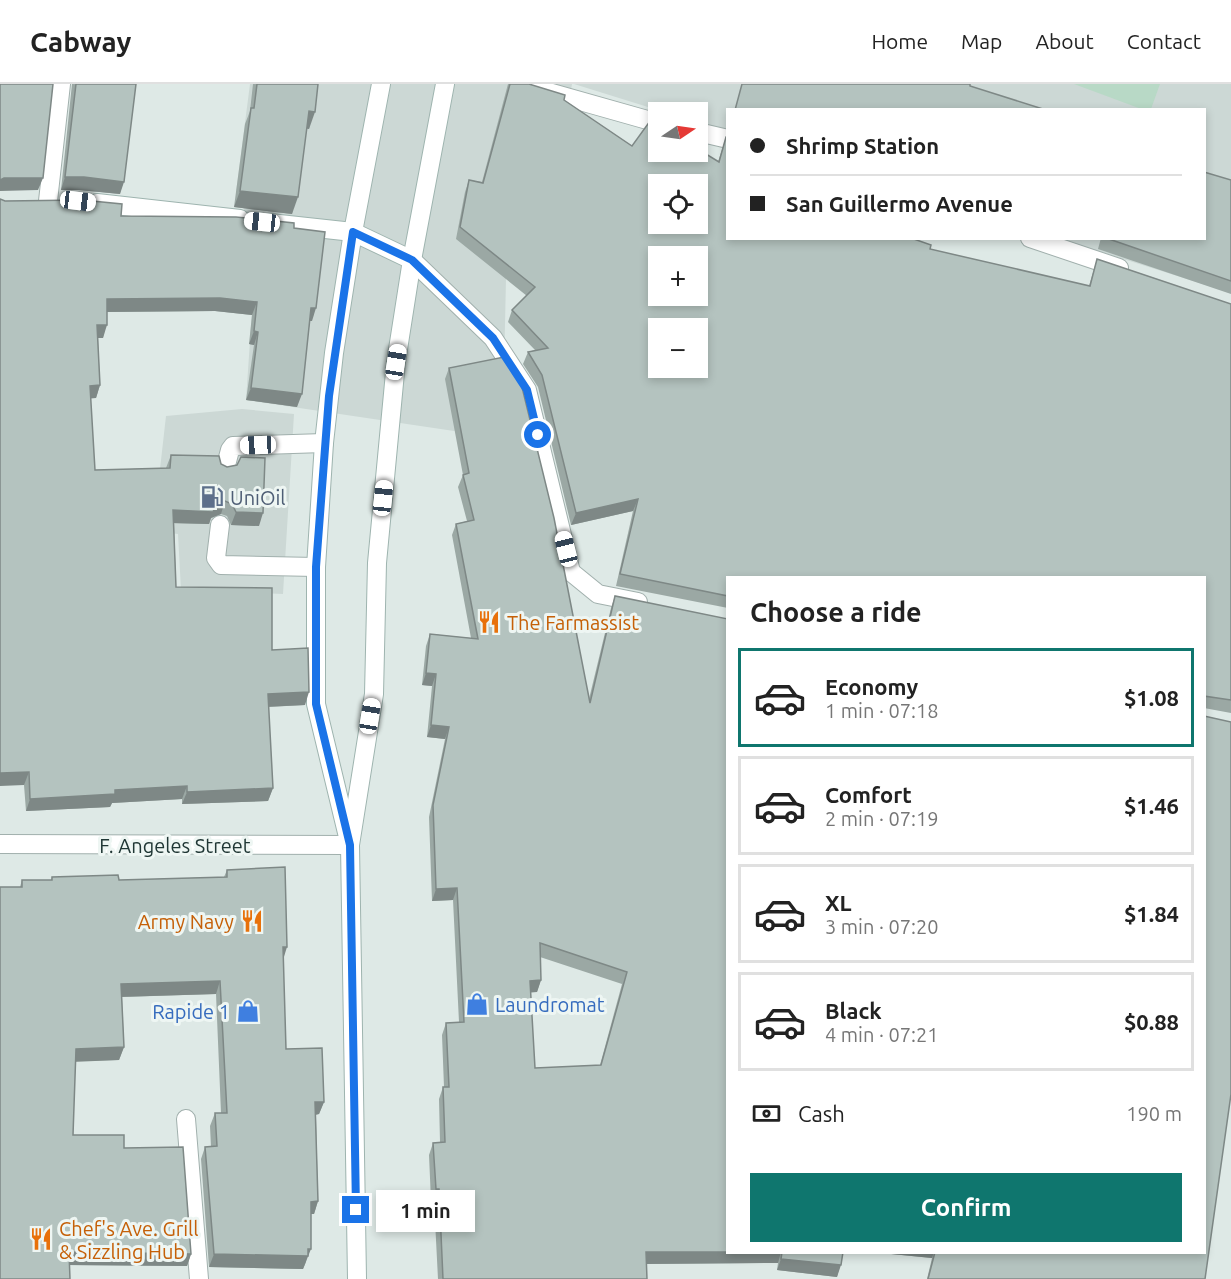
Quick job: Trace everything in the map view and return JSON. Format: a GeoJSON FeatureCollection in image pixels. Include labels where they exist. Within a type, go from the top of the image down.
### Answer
{"type":"FeatureCollection","features":[{"type":"Feature","properties":{"kind":"main road"},"geometry":{"type":"LineString","coordinates":[[48,201],[61,84]]}},
{"type":"Feature","properties":{"kind":"main road"},"geometry":{"type":"LineString","coordinates":[[350,845],[316,704],[316,567],[324,443],[334,353],[353,232],[381,84]]}},
{"type":"Feature","properties":{"kind":"main road"},"geometry":{"type":"LineString","coordinates":[[357,1279],[350,845],[374,694],[377,563],[394,380],[412,260],[445,84]]}},
{"type":"Feature","properties":{"kind":"main road"},"geometry":{"type":"LineString","coordinates":[[520,84],[648,120]]}},
{"type":"Feature","properties":{"kind":"main road"},"geometry":{"type":"LineString","coordinates":[[708,134],[726,139]]}},
{"type":"Feature","properties":{"kind":"main road"},"geometry":{"type":"LineString","coordinates":[[29,201],[73,201],[353,232],[412,260],[493,338],[527,390],[571,572],[598,594],[652,605]]}},
{"type":"Feature","properties":{"kind":"main road"},"geometry":{"type":"LineString","coordinates":[[1036,240],[1131,273]]}},
{"type":"Feature","properties":{"kind":"main road"},"geometry":{"type":"LineString","coordinates":[[225,470],[233,446],[324,443]]}},
{"type":"Feature","properties":{"kind":"main road"},"geometry":{"type":"LineString","coordinates":[[220,525],[216,558],[221,565],[316,567]]}},
{"type":"Feature","properties":{"kind":"main road","name":"F. Angeles Street"},"geometry":{"type":"LineString","coordinates":[[0,844],[350,845]]}},
{"type":"Feature","properties":{"kind":"main road"},"geometry":{"type":"LineString","coordinates":[[186,1119],[199,1279]]}},
{"type":"Feature","properties":{"kind":"shaded area"},"geometry":{"type":"Polygon","coordinates":[[[250,84],[572,84],[547,226],[506,279],[503,415],[454,431],[246,400],[257,238],[236,192],[250,84]]]}},
{"type":"Feature","properties":{"kind":"shaded area"},"geometry":{"type":"Polygon","coordinates":[[[574,84],[1231,84],[1231,293],[1063,240],[1206,240],[1206,108],[726,108],[726,133],[708,126],[708,102],[648,102],[648,107],[574,84]]]}},
{"type":"Feature","properties":{"kind":"shaded area"},"geometry":{"type":"Polygon","coordinates":[[[242,409],[294,414],[283,594],[181,590],[178,534],[153,531],[166,416],[242,409]]]}},
{"type":"Feature","properties":{"kind":"green space"},"geometry":{"type":"Polygon","coordinates":[[[1074,84],[1160,84],[1151,108],[1139,108],[1074,84]]]}},
{"type":"Feature","properties":{"kind":"building"},"geometry":{"type":"Polygon","coordinates":[[[0,84],[53,84],[43,178],[4,178],[0,180],[0,84]]]}},
{"type":"Feature","properties":{"kind":"building"},"geometry":{"type":"Polygon","coordinates":[[[76,84],[136,84],[124,182],[65,177],[76,84]]]}},
{"type":"Feature","properties":{"kind":"building"},"geometry":{"type":"Polygon","coordinates":[[[257,84],[318,84],[315,112],[309,111],[298,197],[240,191],[251,108],[254,108],[257,84]]]}},
{"type":"Feature","properties":{"kind":"building"},"geometry":{"type":"Polygon","coordinates":[[[510,84],[529,84],[565,95],[564,100],[632,146],[648,124],[648,162],[708,162],[708,155],[719,162],[726,137],[726,240],[917,240],[931,245],[930,249],[1090,286],[1097,259],[1231,304],[1231,700],[1206,696],[1206,576],[726,576],[726,596],[620,574],[638,499],[576,513],[542,375],[528,352],[548,348],[512,310],[535,287],[460,227],[469,180],[483,183],[510,84]]]}},
{"type":"Feature","properties":{"kind":"building"},"geometry":{"type":"Polygon","coordinates":[[[742,84],[970,84],[970,86],[1040,108],[736,108],[742,84]]]}},
{"type":"Feature","properties":{"kind":"building"},"geometry":{"type":"Polygon","coordinates":[[[1206,173],[1231,180],[1231,281],[1112,240],[1206,240],[1206,173]]]}},
{"type":"Feature","properties":{"kind":"building"},"geometry":{"type":"Polygon","coordinates":[[[0,199],[5,201],[82,200],[122,204],[121,216],[236,217],[294,223],[294,228],[325,232],[316,308],[311,308],[302,394],[251,388],[258,332],[254,331],[257,302],[220,298],[107,299],[107,325],[97,325],[100,385],[90,386],[95,470],[170,468],[171,455],[219,456],[221,464],[227,467],[237,465],[241,457],[265,458],[263,513],[236,512],[232,504],[225,501],[216,505],[213,512],[173,510],[176,587],[272,588],[272,650],[308,648],[309,692],[268,694],[273,788],[187,792],[187,786],[115,790],[115,794],[30,799],[29,772],[0,773],[0,199]]]}},
{"type":"Feature","properties":{"kind":"building"},"geometry":{"type":"Polygon","coordinates":[[[504,357],[521,383],[554,518],[590,703],[615,596],[726,619],[726,1252],[646,1252],[647,1279],[443,1279],[439,1189],[436,1189],[433,1143],[445,1142],[443,1087],[449,1087],[446,1023],[464,1022],[457,888],[436,889],[433,805],[449,727],[431,725],[436,674],[426,673],[430,634],[478,639],[456,524],[474,520],[463,475],[469,473],[449,368],[504,357]],[[540,943],[541,980],[530,981],[535,1068],[601,1065],[627,972],[540,943]]]}},
{"type":"Feature","properties":{"kind":"building"},"geometry":{"type":"Polygon","coordinates":[[[1206,716],[1231,722],[1231,1094],[1205,1279],[928,1279],[934,1254],[1206,1254],[1206,716]]]}},
{"type":"Feature","properties":{"kind":"building"},"geometry":{"type":"Polygon","coordinates":[[[285,867],[287,947],[283,947],[286,1049],[322,1048],[324,1102],[315,1102],[318,1201],[311,1202],[311,1249],[308,1249],[308,1256],[214,1254],[205,1147],[217,1146],[215,1113],[227,1113],[220,981],[121,984],[124,1047],[76,1049],[73,1135],[124,1135],[124,1148],[183,1147],[191,1254],[69,1252],[70,1279],[0,1279],[0,887],[22,887],[22,880],[52,880],[52,877],[118,875],[119,880],[227,877],[227,870],[285,867]]]}},
{"type":"Feature","properties":{"kind":"building"},"geometry":{"type":"Polygon","coordinates":[[[782,1254],[843,1254],[841,1265],[781,1259],[782,1254]]]}},
{"type":"Feature","properties":{"kind":"place","name":"UniOil"},"geometry":{"type":"Point","coordinates":[212,497]}},
{"type":"Feature","properties":{"kind":"place","name":"The Farmassist"},"geometry":{"type":"Point","coordinates":[489,622]}},
{"type":"Feature","properties":{"kind":"place","name":"Army Navy"},"geometry":{"type":"Point","coordinates":[252,921]}},
{"type":"Feature","properties":{"kind":"place","name":"Laundromat"},"geometry":{"type":"Point","coordinates":[477,1004]}},
{"type":"Feature","properties":{"kind":"place","name":"Rapide 1"},"geometry":{"type":"Point","coordinates":[248,1011]}},
{"type":"Feature","properties":{"kind":"place","name":"Chef's Ave. Grill & Sizzling Hub"},"geometry":{"type":"Point","coordinates":[41,1239]}},
{"type":"Feature","properties":{"kind":"route"},"geometry":{"type":"LineString","coordinates":[[356,1210],[350,845],[316,704],[316,567],[324,443],[334,353],[353,232],[412,260],[493,338],[527,390],[538,435]]}}]}
